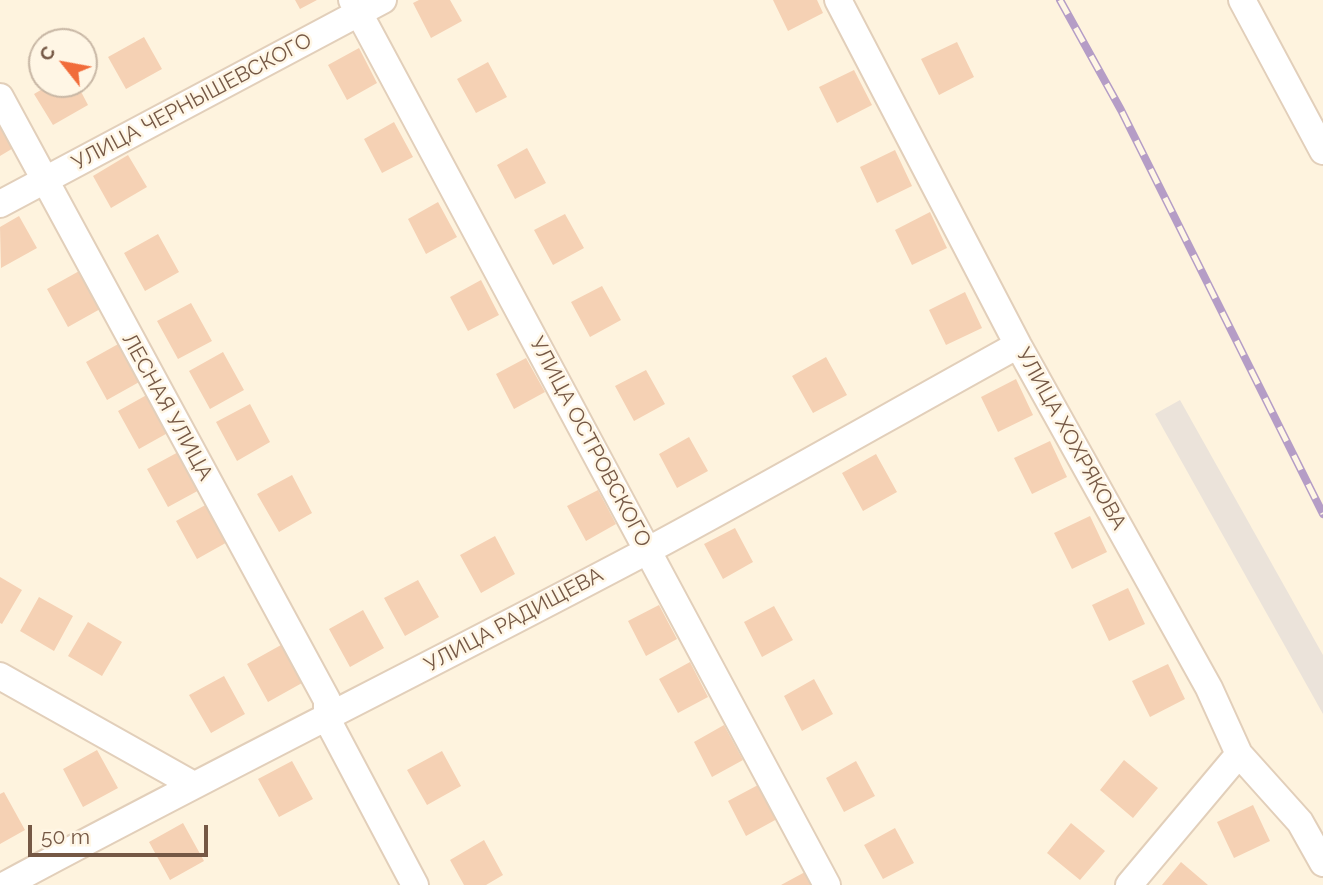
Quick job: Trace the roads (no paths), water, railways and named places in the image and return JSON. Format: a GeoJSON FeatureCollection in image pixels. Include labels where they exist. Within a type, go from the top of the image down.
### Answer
{"type":"FeatureCollection","features":[{"type":"Feature","properties":{"kind":"street","name":"УЛИЦА ЧЕРНЫШЕВСКОГО"},"geometry":{"type":"LineString","coordinates":[[0,204],[356,7],[383,0]]}},
{"type":"Feature","properties":{"kind":"street","name":"УЛИЦА ХОХРЯКОВА"},"geometry":{"type":"LineString","coordinates":[[838,0],[1018,345],[1209,688],[1239,754],[1300,822],[1323,863]]}},
{"type":"Feature","properties":{"kind":"street"},"geometry":{"type":"LineString","coordinates":[[1242,0],[1323,151]]}},
{"type":"Feature","properties":{"kind":"street","name":"УЛИЦА ОСТРОВСКОГО"},"geometry":{"type":"LineString","coordinates":[[356,7],[827,885]]}},
{"type":"Feature","properties":{"kind":"street","name":"ЛЕСНАЯ УЛИЦА"},"geometry":{"type":"LineString","coordinates":[[0,97],[327,700],[327,719],[415,885]]}},
{"type":"Feature","properties":{"kind":"street","name":"УЛИЦА РАДИЩЕВА"},"geometry":{"type":"LineString","coordinates":[[5,885],[192,785],[327,719],[648,550],[1018,345]]}},
{"type":"Feature","properties":{"kind":"street"},"geometry":{"type":"LineString","coordinates":[[0,676],[192,785]]}},
{"type":"Feature","properties":{"kind":"street"},"geometry":{"type":"LineString","coordinates":[[1129,885],[1239,754]]}},
{"type":"Feature","properties":{"kind":"railway"},"geometry":{"type":"LineString","coordinates":[[1060,0],[1121,110],[1323,514]]}}]}
